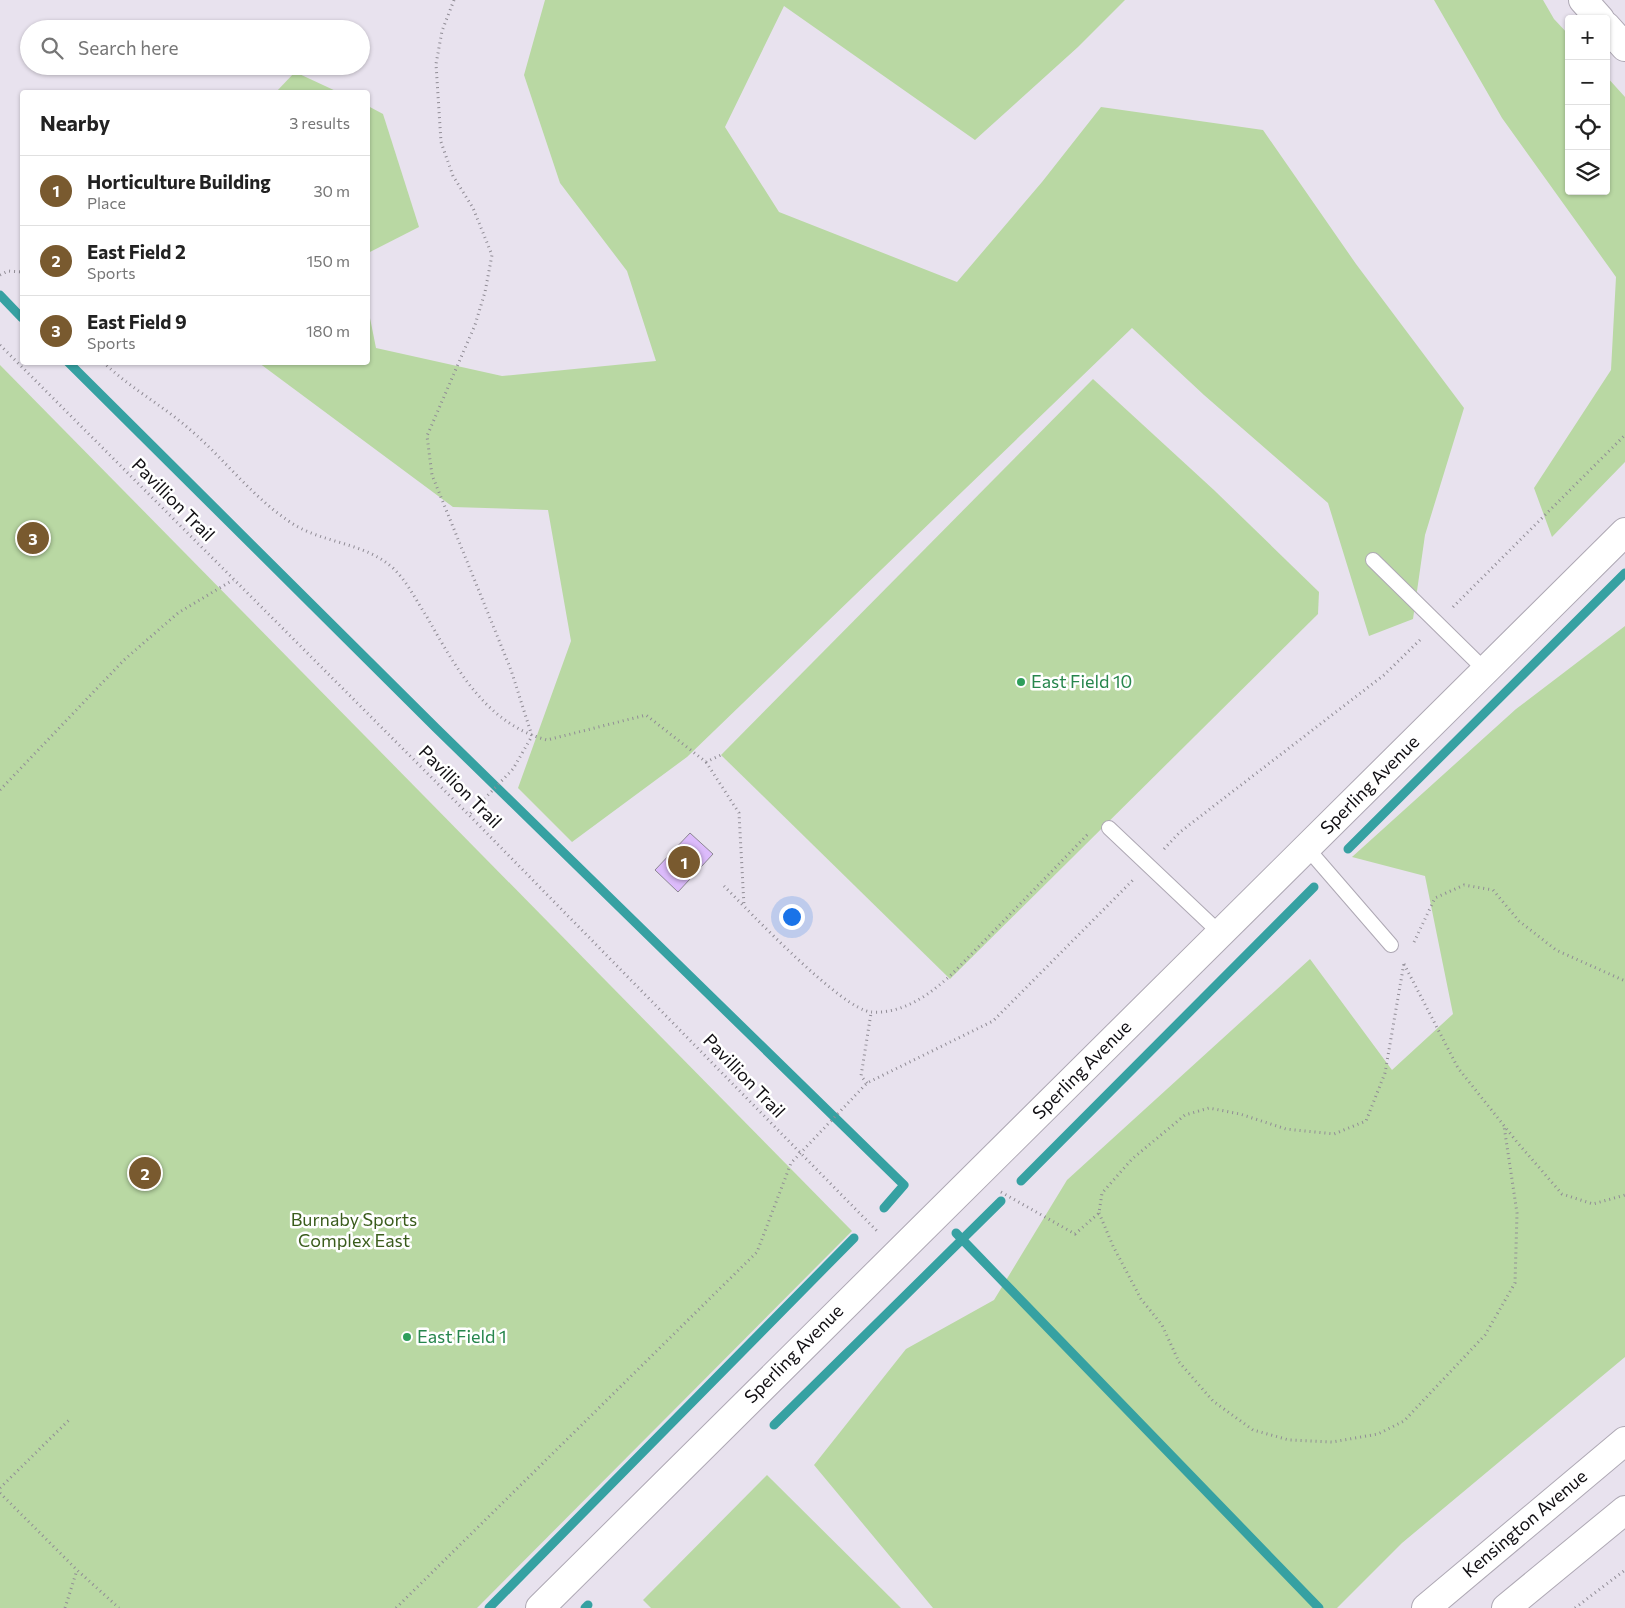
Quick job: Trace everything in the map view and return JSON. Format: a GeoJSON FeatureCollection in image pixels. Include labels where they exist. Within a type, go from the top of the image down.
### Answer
{"type":"FeatureCollection","features":[{"type":"Feature","properties":{"kind":"street"},"geometry":{"type":"LineString","coordinates":[[1583,0],[1596,15]]}},
{"type":"Feature","properties":{"kind":"street"},"geometry":{"type":"LineString","coordinates":[[1610,30],[1625,47]]}},
{"type":"Feature","properties":{"kind":"street","name":"Sperling Avenue"},"geometry":{"type":"LineString","coordinates":[[540,1608],[897,1251],[1625,532]]}},
{"type":"Feature","properties":{"kind":"street","name":"Kensington Avenue"},"geometry":{"type":"LineString","coordinates":[[1426,1608],[1625,1441]]}},
{"type":"Feature","properties":{"kind":"street"},"geometry":{"type":"LineString","coordinates":[[1506,1608],[1625,1510]]}},
{"type":"Feature","properties":{"kind":"lane"},"geometry":{"type":"LineString","coordinates":[[1373,560],[1486,671]]}},
{"type":"Feature","properties":{"kind":"lane"},"geometry":{"type":"LineString","coordinates":[[1109,828],[1220,933]]}},
{"type":"Feature","properties":{"kind":"lane"},"geometry":{"type":"LineString","coordinates":[[1307,848],[1390,945]]}},
{"type":"Feature","properties":{"kind":"path"},"geometry":{"type":"LineString","coordinates":[[454,0],[442,31],[436,64],[441,142],[453,176],[473,208],[492,255],[485,292],[475,325],[427,436],[432,475],[511,670],[532,736],[517,763],[469,815]]}},
{"type":"Feature","properties":{"kind":"path"},"geometry":{"type":"LineString","coordinates":[[0,275],[8,271],[20,272]]}},
{"type":"Feature","properties":{"kind":"path","name":"Pavillion Trail"},"geometry":{"type":"LineString","coordinates":[[0,345],[469,815],[897,1251]]}},
{"type":"Feature","properties":{"kind":"path"},"geometry":{"type":"LineString","coordinates":[[107,365],[186,426],[268,506],[283,517],[307,532],[377,556],[396,571],[413,594],[460,672],[482,702],[532,736],[548,740],[646,715],[706,762],[739,813],[744,906]]}},
{"type":"Feature","properties":{"kind":"path"},"geometry":{"type":"LineString","coordinates":[[1437,622],[1625,435]]}},
{"type":"Feature","properties":{"kind":"path"},"geometry":{"type":"LineString","coordinates":[[0,790],[124,660],[178,613],[233,580]]}},
{"type":"Feature","properties":{"kind":"path"},"geometry":{"type":"LineString","coordinates":[[706,762],[721,754]]}},
{"type":"Feature","properties":{"kind":"path"},"geometry":{"type":"LineString","coordinates":[[724,886],[813,973],[843,999],[871,1013],[905,1007],[931,993],[953,974],[1083,837],[1093,831],[1109,828]]}},
{"type":"Feature","properties":{"kind":"path"},"geometry":{"type":"LineString","coordinates":[[1412,947],[1435,898],[1464,885],[1493,890],[1520,922],[1556,950],[1625,981]]}},
{"type":"Feature","properties":{"kind":"path"},"geometry":{"type":"LineString","coordinates":[[1408,955],[1404,963],[1385,1073],[1366,1120],[1334,1134],[1286,1130],[1240,1114],[1209,1108],[1185,1115],[1132,1159],[1102,1193],[1099,1213],[1113,1246],[1142,1298],[1162,1325],[1179,1362],[1213,1401],[1254,1430],[1288,1440],[1332,1442],[1378,1434],[1404,1421],[1485,1335],[1515,1284],[1517,1213],[1504,1126]]}},
{"type":"Feature","properties":{"kind":"path"},"geometry":{"type":"LineString","coordinates":[[1404,963],[1458,1068],[1562,1194],[1593,1204],[1625,1195]]}},
{"type":"Feature","properties":{"kind":"path"},"geometry":{"type":"LineString","coordinates":[[867,1083],[861,1076],[871,1013]]}},
{"type":"Feature","properties":{"kind":"path"},"geometry":{"type":"LineString","coordinates":[[396,1608],[757,1252],[791,1163],[857,1094]]}},
{"type":"Feature","properties":{"kind":"path"},"geometry":{"type":"LineString","coordinates":[[980,1170],[1001,1192],[1074,1234],[1099,1213]]}},
{"type":"Feature","properties":{"kind":"path"},"geometry":{"type":"LineString","coordinates":[[0,1488],[70,1419]]}},
{"type":"Feature","properties":{"kind":"path"},"geometry":{"type":"LineString","coordinates":[[0,1493],[77,1570],[119,1608]]}},
{"type":"Feature","properties":{"kind":"path"},"geometry":{"type":"LineString","coordinates":[[66,1608],[77,1570]]}},
{"type":"Feature","properties":{"kind":"path"},"geometry":{"type":"LineString","coordinates":[[1575,1608],[1625,1570]]}},
{"type":"Feature","properties":{"kind":"green space"},"geometry":{"type":"Polygon","coordinates":[[[545,0],[1125,0],[1078,47],[975,140],[784,6],[725,127],[779,212],[957,282],[1042,182],[1101,107],[1263,130],[1356,264],[1464,408],[1425,535],[1413,619],[1369,636],[1328,503],[1204,395],[1132,328],[687,757],[572,842],[518,788],[571,641],[548,510],[453,507],[262,365],[370,365],[370,318],[376,348],[502,376],[656,361],[627,271],[560,183],[524,75],[545,0]]]}},
{"type":"Feature","properties":{"kind":"green space"},"geometry":{"type":"Polygon","coordinates":[[[1434,0],[1543,0],[1554,19],[1565,31],[1565,195],[1610,195],[1610,80],[1625,97],[1625,462],[1552,537],[1534,488],[1611,370],[1616,277],[1502,118],[1434,0]]]}},
{"type":"Feature","properties":{"kind":"green space"},"geometry":{"type":"Polygon","coordinates":[[[292,75],[301,75],[334,90],[278,90],[292,75]]]}},
{"type":"Feature","properties":{"kind":"green space"},"geometry":{"type":"Polygon","coordinates":[[[370,107],[383,114],[419,227],[370,252],[370,107]]]}},
{"type":"Feature","properties":{"kind":"green space","name":"Burnaby Sports Complex East"},"geometry":{"type":"Polygon","coordinates":[[[0,365],[852,1231],[477,1608],[0,1608],[0,365]]]}},
{"type":"Feature","properties":{"kind":"green space","name":"East Field 10"},"geometry":{"type":"Polygon","coordinates":[[[1093,379],[1215,491],[1319,592],[1318,614],[950,979],[721,755],[1093,379]]]}},
{"type":"Feature","properties":{"kind":"green space"},"geometry":{"type":"Polygon","coordinates":[[[1625,626],[1625,1357],[1402,1543],[1337,1608],[933,1608],[814,1465],[906,1349],[994,1300],[1067,1180],[1310,959],[1392,1070],[1453,1014],[1425,876],[1352,857],[1516,709],[1625,626]]]}},
{"type":"Feature","properties":{"kind":"green space"},"geometry":{"type":"Polygon","coordinates":[[[767,1475],[901,1608],[651,1608],[643,1600],[767,1475]]]}},
{"type":"Feature","properties":{"kind":"building"},"geometry":{"type":"Polygon","coordinates":[[[690,833],[713,854],[678,892],[655,870],[690,833]]]}},
{"type":"Feature","properties":{"kind":"waterway"},"geometry":{"type":"LineString","coordinates":[[0,295],[20,316]]}},
{"type":"Feature","properties":{"kind":"waterway"},"geometry":{"type":"LineString","coordinates":[[71,365],[436,728],[904,1185],[884,1208]]}},
{"type":"Feature","properties":{"kind":"waterway"},"geometry":{"type":"LineString","coordinates":[[1348,849],[1625,573]]}},
{"type":"Feature","properties":{"kind":"waterway"},"geometry":{"type":"LineString","coordinates":[[1021,1181],[1314,887]]}},
{"type":"Feature","properties":{"kind":"waterway"},"geometry":{"type":"LineString","coordinates":[[774,1425],[1001,1201]]}},
{"type":"Feature","properties":{"kind":"waterway"},"geometry":{"type":"LineString","coordinates":[[956,1233],[1319,1608]]}},
{"type":"Feature","properties":{"kind":"waterway"},"geometry":{"type":"LineString","coordinates":[[489,1608],[854,1238]]}},
{"type":"Feature","properties":{"kind":"waterway"},"geometry":{"type":"LineString","coordinates":[[585,1608],[588,1605]]}},
{"type":"Feature","properties":{"kind":"place","name":"East Field 9"},"geometry":{"type":"Point","coordinates":[33,538]}},
{"type":"Feature","properties":{"kind":"place","name":"East Field 10"},"geometry":{"type":"Point","coordinates":[1021,682]}},
{"type":"Feature","properties":{"kind":"place","name":"Horticulture Building"},"geometry":{"type":"Point","coordinates":[684,862]}},
{"type":"Feature","properties":{"kind":"place","name":"East Field 2"},"geometry":{"type":"Point","coordinates":[145,1173]}},
{"type":"Feature","properties":{"kind":"place","name":"East Field 1"},"geometry":{"type":"Point","coordinates":[407,1337]}}]}
